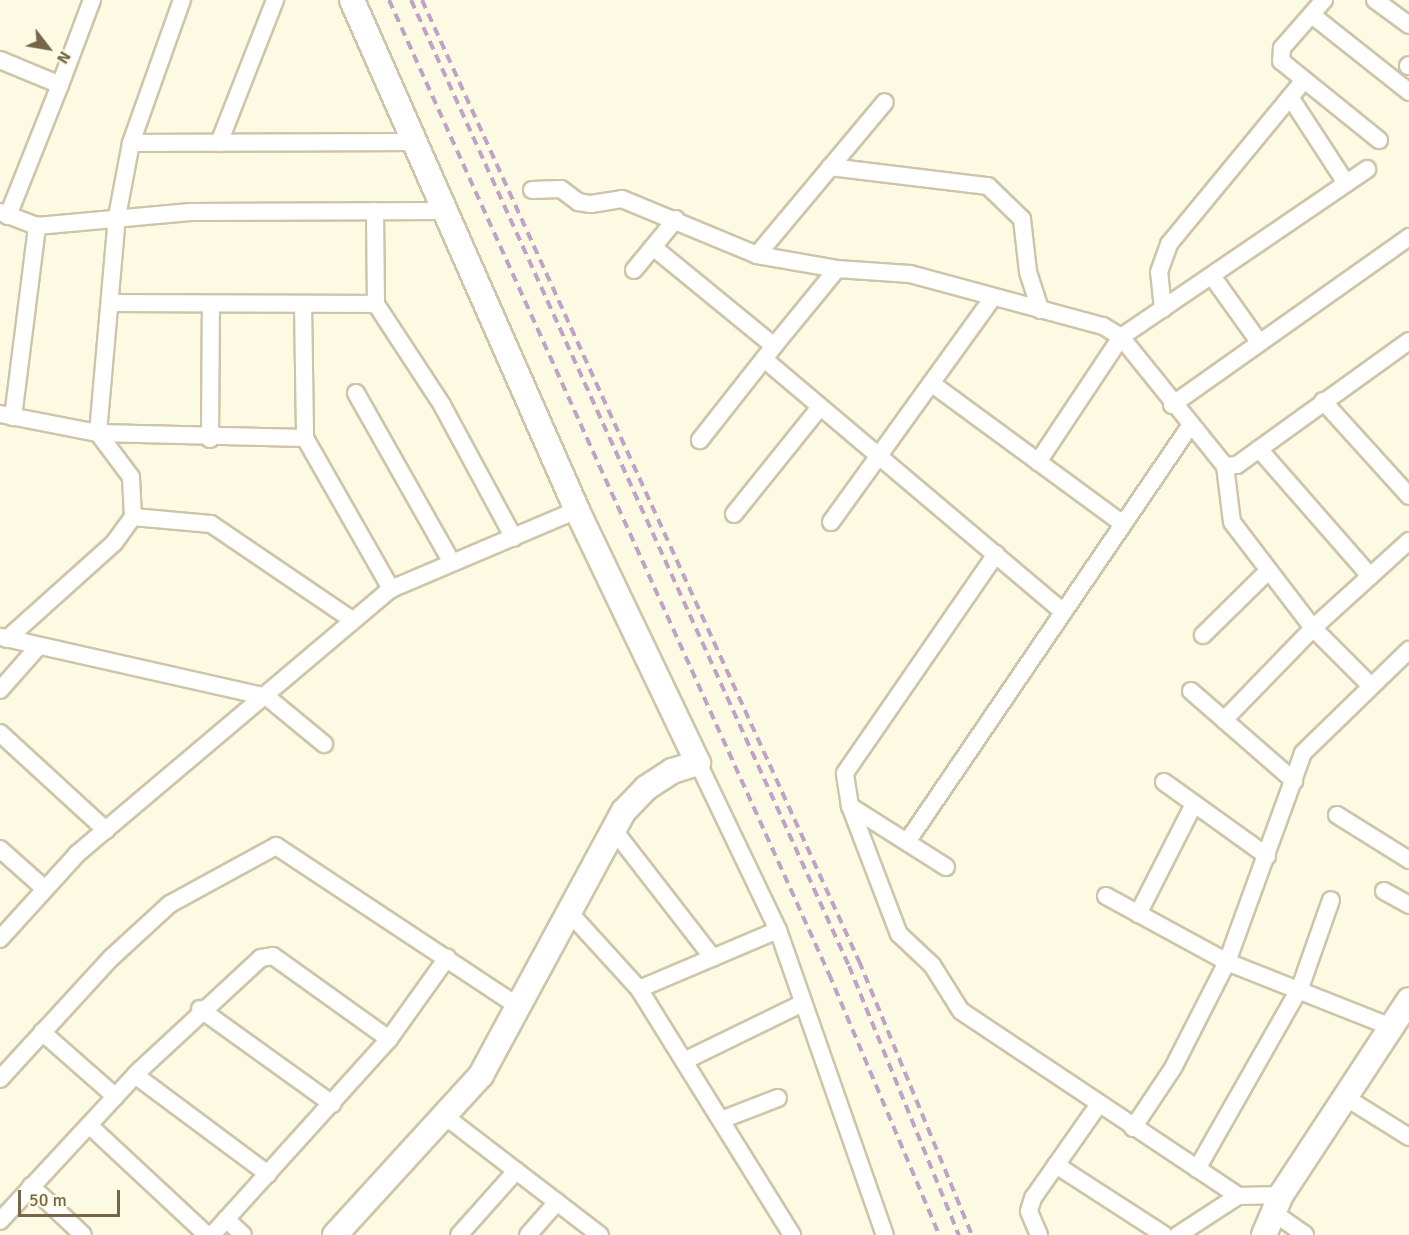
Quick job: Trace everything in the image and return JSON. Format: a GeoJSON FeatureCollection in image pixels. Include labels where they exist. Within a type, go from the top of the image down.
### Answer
{"type":"FeatureCollection","features":[{"type":"Feature","properties":{"kind":"street"},"geometry":{"type":"LineString","coordinates":[[92,0],[60,85],[4,214],[37,226],[117,217],[442,211]]}},
{"type":"Feature","properties":{"kind":"street"},"geometry":{"type":"LineString","coordinates":[[219,143],[275,0]]}},
{"type":"Feature","properties":{"kind":"street"},"geometry":{"type":"LineString","coordinates":[[352,0],[442,211],[577,510],[778,930],[885,1235]]}},
{"type":"Feature","properties":{"kind":"street"},"geometry":{"type":"LineString","coordinates":[[1375,0],[1409,25]]}},
{"type":"Feature","properties":{"kind":"street"},"geometry":{"type":"LineString","coordinates":[[4,638],[114,543],[133,517],[131,477],[98,433],[112,303],[117,217],[131,143],[180,1]]}},
{"type":"Feature","properties":{"kind":"street"},"geometry":{"type":"LineString","coordinates":[[1379,140],[1304,80],[1280,55],[1318,5],[1409,92]]}},
{"type":"Feature","properties":{"kind":"street"},"geometry":{"type":"LineString","coordinates":[[0,60],[60,85]]}},
{"type":"Feature","properties":{"kind":"street"},"geometry":{"type":"LineString","coordinates":[[1163,309],[1159,272],[1169,244],[1304,80]]}},
{"type":"Feature","properties":{"kind":"street"},"geometry":{"type":"LineString","coordinates":[[1290,97],[1346,183]]}},
{"type":"Feature","properties":{"kind":"street"},"geometry":{"type":"LineString","coordinates":[[757,255],[885,102]]}},
{"type":"Feature","properties":{"kind":"street"},"geometry":{"type":"LineString","coordinates":[[131,143],[413,142]]}},
{"type":"Feature","properties":{"kind":"street"},"geometry":{"type":"LineString","coordinates":[[830,167],[988,186],[1022,219],[1028,272],[1040,310]]}},
{"type":"Feature","properties":{"kind":"street"},"geometry":{"type":"LineString","coordinates":[[1038,462],[1122,337],[1367,169]]}},
{"type":"Feature","properties":{"kind":"street"},"geometry":{"type":"LineString","coordinates":[[532,190],[561,189],[578,202],[591,204],[622,199],[676,219],[757,255],[837,269],[910,274],[1103,326],[1122,337],[1172,405],[1225,466],[1232,522],[1267,572],[1313,627],[1371,686]]}},
{"type":"Feature","properties":{"kind":"street"},"geometry":{"type":"LineString","coordinates":[[375,211],[376,304],[442,405],[514,538]]}},
{"type":"Feature","properties":{"kind":"street"},"geometry":{"type":"LineString","coordinates":[[634,270],[676,219]]}},
{"type":"Feature","properties":{"kind":"street"},"geometry":{"type":"LineString","coordinates":[[37,226],[7,416],[98,433],[210,439],[305,438]]}},
{"type":"Feature","properties":{"kind":"street"},"geometry":{"type":"LineString","coordinates":[[1172,405],[1409,237]]}},
{"type":"Feature","properties":{"kind":"street"},"geometry":{"type":"LineString","coordinates":[[653,247],[769,353],[820,407],[1063,612]]}},
{"type":"Feature","properties":{"kind":"street"},"geometry":{"type":"LineString","coordinates":[[700,440],[837,269]]}},
{"type":"Feature","properties":{"kind":"street"},"geometry":{"type":"LineString","coordinates":[[1212,276],[1259,342]]}},
{"type":"Feature","properties":{"kind":"street"},"geometry":{"type":"LineString","coordinates":[[831,522],[993,297]]}},
{"type":"Feature","properties":{"kind":"street"},"geometry":{"type":"LineString","coordinates":[[112,303],[376,304]]}},
{"type":"Feature","properties":{"kind":"street"},"geometry":{"type":"LineString","coordinates":[[210,439],[211,304]]}},
{"type":"Feature","properties":{"kind":"street"},"geometry":{"type":"LineString","coordinates":[[303,304],[305,438],[391,589]]}},
{"type":"Feature","properties":{"kind":"street"},"geometry":{"type":"LineString","coordinates":[[1225,466],[1237,465],[1409,341]]}},
{"type":"Feature","properties":{"kind":"street"},"geometry":{"type":"LineString","coordinates":[[931,383],[1123,525]]}},
{"type":"Feature","properties":{"kind":"street"},"geometry":{"type":"LineString","coordinates":[[356,393],[452,563]]}},
{"type":"Feature","properties":{"kind":"street"},"geometry":{"type":"LineString","coordinates":[[1323,401],[1409,496]]}},
{"type":"Feature","properties":{"kind":"street"},"geometry":{"type":"LineString","coordinates":[[734,514],[820,407]]}},
{"type":"Feature","properties":{"kind":"street"},"geometry":{"type":"LineString","coordinates":[[907,842],[1190,426]]}},
{"type":"Feature","properties":{"kind":"street"},"geometry":{"type":"LineString","coordinates":[[1258,449],[1370,576]]}},
{"type":"Feature","properties":{"kind":"street"},"geometry":{"type":"LineString","coordinates":[[0,939],[44,888],[106,830],[267,697],[351,620],[391,589],[577,510]]}},
{"type":"Feature","properties":{"kind":"street"},"geometry":{"type":"LineString","coordinates":[[133,517],[211,524],[351,620]]}},
{"type":"Feature","properties":{"kind":"street"},"geometry":{"type":"LineString","coordinates":[[1224,720],[1313,627],[1409,541]]}},
{"type":"Feature","properties":{"kind":"street"},"geometry":{"type":"LineString","coordinates":[[996,554],[848,765],[844,782],[850,806],[898,934],[932,965],[961,1011],[1238,1196],[1278,1204],[1305,1235]]}},
{"type":"Feature","properties":{"kind":"street"},"geometry":{"type":"LineString","coordinates":[[1203,635],[1267,572]]}},
{"type":"Feature","properties":{"kind":"street"},"geometry":{"type":"LineString","coordinates":[[4,638],[38,647],[169,671],[267,697],[324,744]]}},
{"type":"Feature","properties":{"kind":"street"},"geometry":{"type":"LineString","coordinates":[[0,690],[38,647]]}},
{"type":"Feature","properties":{"kind":"street"},"geometry":{"type":"LineString","coordinates":[[1133,1128],[1173,1068],[1227,962],[1294,781],[1313,740],[1409,650]]}},
{"type":"Feature","properties":{"kind":"street"},"geometry":{"type":"LineString","coordinates":[[1191,691],[1294,781]]}},
{"type":"Feature","properties":{"kind":"street"},"geometry":{"type":"LineString","coordinates":[[0,733],[106,830]]}},
{"type":"Feature","properties":{"kind":"street"},"geometry":{"type":"LineString","coordinates":[[335,1235],[446,1117],[481,1075],[516,1005],[613,830],[646,788],[672,771],[698,763]]}},
{"type":"Feature","properties":{"kind":"street"},"geometry":{"type":"LineString","coordinates":[[1164,782],[1267,856]]}},
{"type":"Feature","properties":{"kind":"street"},"geometry":{"type":"LineString","coordinates":[[1137,914],[1194,804]]}},
{"type":"Feature","properties":{"kind":"street"},"geometry":{"type":"LineString","coordinates":[[850,806],[946,867]]}},
{"type":"Feature","properties":{"kind":"street"},"geometry":{"type":"LineString","coordinates":[[1337,815],[1409,860]]}},
{"type":"Feature","properties":{"kind":"street"},"geometry":{"type":"LineString","coordinates":[[613,830],[713,958]]}},
{"type":"Feature","properties":{"kind":"street"},"geometry":{"type":"LineString","coordinates":[[0,1079],[111,958],[170,904],[266,847],[285,848],[516,1005]]}},
{"type":"Feature","properties":{"kind":"street"},"geometry":{"type":"LineString","coordinates":[[0,849],[44,888]]}},
{"type":"Feature","properties":{"kind":"street"},"geometry":{"type":"LineString","coordinates":[[1384,891],[1409,905]]}},
{"type":"Feature","properties":{"kind":"street"},"geometry":{"type":"LineString","coordinates":[[1106,896],[1227,962],[1300,988],[1391,1027]]}},
{"type":"Feature","properties":{"kind":"street"},"geometry":{"type":"LineString","coordinates":[[1197,1169],[1300,988],[1331,900]]}},
{"type":"Feature","properties":{"kind":"street"},"geometry":{"type":"LineString","coordinates":[[568,911],[639,989],[792,1235]]}},
{"type":"Feature","properties":{"kind":"street"},"geometry":{"type":"LineString","coordinates":[[639,989],[778,930]]}},
{"type":"Feature","properties":{"kind":"street"},"geometry":{"type":"LineString","coordinates":[[0,1221],[135,1075],[200,1009],[261,958],[273,956],[389,1039]]}},
{"type":"Feature","properties":{"kind":"street"},"geometry":{"type":"LineString","coordinates":[[90,1126],[209,1235],[268,1174],[389,1039],[447,958]]}},
{"type":"Feature","properties":{"kind":"street"},"geometry":{"type":"LineString","coordinates":[[1264,1235],[1278,1204],[1409,1000]]}},
{"type":"Feature","properties":{"kind":"street"},"geometry":{"type":"LineString","coordinates":[[684,1061],[803,1003]]}},
{"type":"Feature","properties":{"kind":"street"},"geometry":{"type":"LineString","coordinates":[[200,1009],[332,1104]]}},
{"type":"Feature","properties":{"kind":"street"},"geometry":{"type":"LineString","coordinates":[[42,1032],[116,1097]]}},
{"type":"Feature","properties":{"kind":"street"},"geometry":{"type":"LineString","coordinates":[[135,1075],[268,1174]]}},
{"type":"Feature","properties":{"kind":"street"},"geometry":{"type":"LineString","coordinates":[[1345,1097],[1409,1137]]}},
{"type":"Feature","properties":{"kind":"street"},"geometry":{"type":"LineString","coordinates":[[721,1120],[778,1098]]}},
{"type":"Feature","properties":{"kind":"street"},"geometry":{"type":"LineString","coordinates":[[1039,1235],[1029,1205],[1099,1104]]}},
{"type":"Feature","properties":{"kind":"street"},"geometry":{"type":"LineString","coordinates":[[446,1117],[600,1235]]}},
{"type":"Feature","properties":{"kind":"street"},"geometry":{"type":"LineString","coordinates":[[1056,1165],[1164,1235]]}},
{"type":"Feature","properties":{"kind":"street"},"geometry":{"type":"LineString","coordinates":[[459,1235],[516,1171]]}},
{"type":"Feature","properties":{"kind":"street"},"geometry":{"type":"LineString","coordinates":[[31,1186],[83,1235]]}},
{"type":"Feature","properties":{"kind":"street"},"geometry":{"type":"LineString","coordinates":[[1178,1235],[1238,1196]]}},
{"type":"Feature","properties":{"kind":"street"},"geometry":{"type":"LineString","coordinates":[[528,1235],[557,1202]]}},
{"type":"Feature","properties":{"kind":"street"},"geometry":{"type":"LineString","coordinates":[[226,1219],[243,1235]]}},
{"type":"Feature","properties":{"kind":"railway"},"geometry":{"type":"LineString","coordinates":[[389,0],[829,974],[939,1235]]}},
{"type":"Feature","properties":{"kind":"railway"},"geometry":{"type":"LineString","coordinates":[[411,0],[849,966],[959,1235]]}},
{"type":"Feature","properties":{"kind":"railway"},"geometry":{"type":"LineString","coordinates":[[422,0],[859,961],[972,1235]]}}]}
